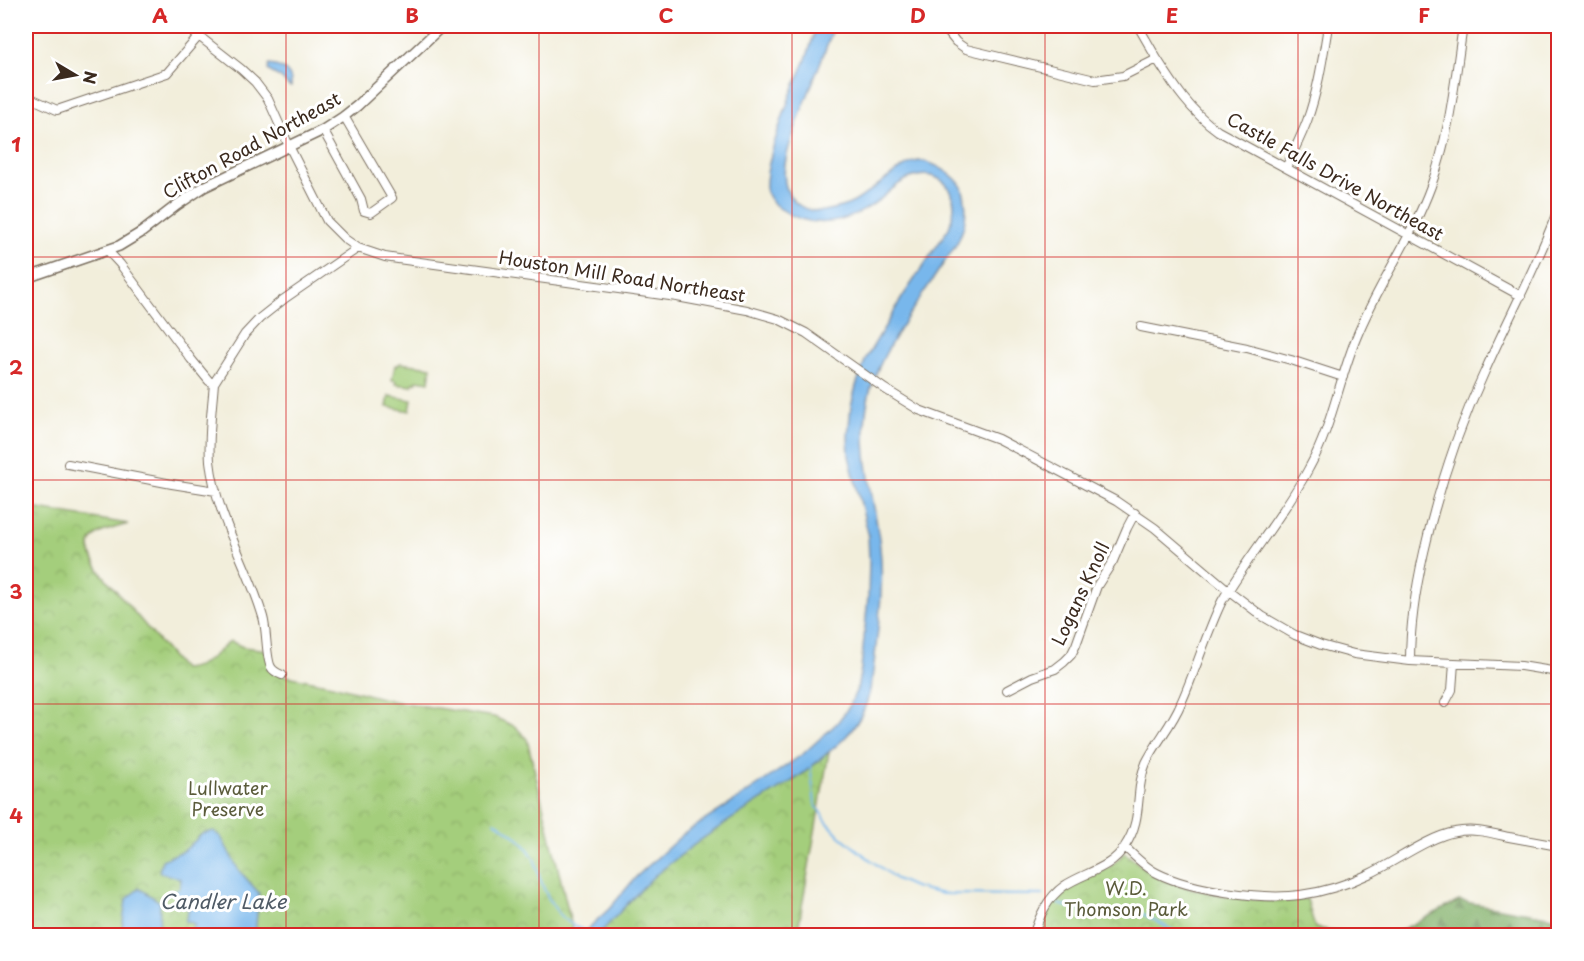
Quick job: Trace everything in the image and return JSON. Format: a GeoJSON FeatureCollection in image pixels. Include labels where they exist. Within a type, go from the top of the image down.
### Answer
{"type":"FeatureCollection","features":[{"type":"Feature","properties":{"kind":"main road","name":"Clifton Road Northeast"},"geometry":{"type":"LineString","coordinates":[[26,278],[108,251],[134,237],[204,187],[322,130],[357,106],[442,26]]}},
{"type":"Feature","properties":{"kind":"street","name":"Houston Mill Road Northeast"},"geometry":{"type":"LineString","coordinates":[[186,26],[255,82],[273,108],[289,146],[327,221],[345,240],[358,248],[398,259],[677,297],[747,310],[788,323],[919,410],[1007,443],[1116,501],[1155,528],[1228,590],[1272,622],[1307,640],[1354,654],[1410,661],[1521,666],[1558,672]]}},
{"type":"Feature","properties":{"kind":"street"},"geometry":{"type":"LineString","coordinates":[[943,26],[956,42],[966,49],[1088,79],[1123,76],[1157,59]]}},
{"type":"Feature","properties":{"kind":"street","name":"Castle Falls Drive Northeast"},"geometry":{"type":"LineString","coordinates":[[1138,26],[1182,98],[1208,124],[1521,296]]}},
{"type":"Feature","properties":{"kind":"street"},"geometry":{"type":"LineString","coordinates":[[1286,168],[1314,99],[1328,26]]}},
{"type":"Feature","properties":{"kind":"street"},"geometry":{"type":"LineString","coordinates":[[1033,936],[1041,914],[1058,891],[1108,864],[1125,847],[1136,821],[1142,776],[1146,764],[1181,705],[1215,617],[1228,590],[1295,493],[1310,467],[1366,314],[1431,186],[1439,162],[1464,26]]}},
{"type":"Feature","properties":{"kind":"street"},"geometry":{"type":"LineString","coordinates":[[26,96],[57,110],[126,88],[167,73],[199,36]]}},
{"type":"Feature","properties":{"kind":"street"},"geometry":{"type":"LineString","coordinates":[[322,130],[361,199],[364,211],[370,213],[392,198],[344,116]]}},
{"type":"Feature","properties":{"kind":"street"},"geometry":{"type":"LineString","coordinates":[[1410,661],[1419,574],[1444,477],[1472,399],[1534,269],[1558,209]]}},
{"type":"Feature","properties":{"kind":"street"},"geometry":{"type":"LineString","coordinates":[[282,675],[270,666],[263,615],[216,492],[210,461],[209,436],[214,383],[245,334],[260,318],[358,248]]}},
{"type":"Feature","properties":{"kind":"street"},"geometry":{"type":"LineString","coordinates":[[108,251],[191,359],[209,381],[214,383]]}},
{"type":"Feature","properties":{"kind":"street"},"geometry":{"type":"LineString","coordinates":[[1141,327],[1247,348],[1342,377]]}},
{"type":"Feature","properties":{"kind":"street"},"geometry":{"type":"LineString","coordinates":[[68,464],[216,492]]}},
{"type":"Feature","properties":{"kind":"street","name":"Logans Knoll"},"geometry":{"type":"LineString","coordinates":[[1007,690],[1032,677],[1055,669],[1071,655],[1098,583],[1111,565],[1126,528],[1135,513]]}},
{"type":"Feature","properties":{"kind":"street"},"geometry":{"type":"LineString","coordinates":[[1445,704],[1452,690],[1454,663]]}},
{"type":"Feature","properties":{"kind":"street"},"geometry":{"type":"LineString","coordinates":[[1125,847],[1156,872],[1187,884],[1221,891],[1274,897],[1300,895],[1333,888],[1369,874],[1453,832],[1465,830],[1485,832],[1558,846]]}},
{"type":"Feature","properties":{"kind":"green space"},"geometry":{"type":"Polygon","coordinates":[[[400,363],[431,367],[429,382],[417,380],[412,386],[396,384],[397,381],[392,380],[395,365],[400,363]]]}},
{"type":"Feature","properties":{"kind":"green space"},"geometry":{"type":"Polygon","coordinates":[[[389,396],[412,400],[410,411],[387,407],[389,396]]]}},
{"type":"Feature","properties":{"kind":"green space","name":"Lullwater Preserve"},"geometry":{"type":"Polygon","coordinates":[[[26,507],[128,524],[98,534],[92,539],[91,552],[102,574],[182,669],[202,664],[230,641],[243,647],[268,650],[268,660],[282,675],[393,701],[494,717],[516,727],[527,739],[574,935],[26,935],[26,507]]]}},
{"type":"Feature","properties":{"kind":"green space"},"geometry":{"type":"Polygon","coordinates":[[[831,740],[797,935],[590,936],[652,872],[831,740]]]}},
{"type":"Feature","properties":{"kind":"green space","name":"W.D. Thomson Park"},"geometry":{"type":"Polygon","coordinates":[[[1125,853],[1154,876],[1185,887],[1220,895],[1272,901],[1307,899],[1315,928],[1365,935],[1039,936],[1044,916],[1054,899],[1069,888],[1110,867],[1125,853]]]}},
{"type":"Feature","properties":{"kind":"green space"},"geometry":{"type":"Polygon","coordinates":[[[1459,901],[1558,918],[1558,935],[1391,935],[1459,901]]]}},
{"type":"Feature","properties":{"kind":"water"},"geometry":{"type":"Polygon","coordinates":[[[816,26],[834,26],[786,157],[785,181],[794,201],[808,210],[815,211],[843,207],[861,198],[904,167],[919,161],[937,166],[955,178],[962,187],[966,206],[964,225],[957,243],[888,350],[872,384],[868,400],[865,418],[866,455],[878,529],[881,575],[878,629],[870,691],[861,716],[842,741],[794,780],[712,832],[664,868],[598,935],[580,936],[610,908],[636,877],[682,835],[803,754],[837,723],[849,707],[857,689],[868,597],[869,561],[868,533],[849,456],[851,406],[866,358],[903,296],[949,228],[954,205],[953,197],[946,184],[935,177],[928,176],[908,179],[855,215],[830,222],[805,220],[792,216],[771,200],[766,186],[773,149],[816,26]]]}},
{"type":"Feature","properties":{"kind":"water"},"geometry":{"type":"Polygon","coordinates":[[[269,65],[286,71],[290,77],[291,87],[268,70],[269,65]]]}},
{"type":"Feature","properties":{"kind":"water","name":"Candler Lake"},"geometry":{"type":"Polygon","coordinates":[[[213,831],[221,837],[238,869],[259,893],[255,935],[189,935],[195,924],[185,921],[189,909],[180,904],[173,891],[180,888],[181,879],[159,872],[162,860],[185,850],[202,834],[213,831]]]}},
{"type":"Feature","properties":{"kind":"water","name":"Candler Lake"},"geometry":{"type":"Polygon","coordinates":[[[139,888],[160,902],[159,935],[121,935],[126,900],[139,888]]]}},
{"type":"Feature","properties":{"kind":"waterway"},"geometry":{"type":"LineString","coordinates":[[810,765],[815,804],[827,822],[840,836],[896,879],[914,887],[943,894],[1043,895]]}},
{"type":"Feature","properties":{"kind":"waterway"},"geometry":{"type":"LineString","coordinates":[[494,821],[515,836],[528,850],[535,861],[544,889],[558,912],[570,923],[586,931]]}},
{"type":"Feature","properties":{"kind":"waterway"},"geometry":{"type":"LineString","coordinates":[[1058,904],[1077,909],[1133,916],[1143,914],[1183,936]]}}]}
